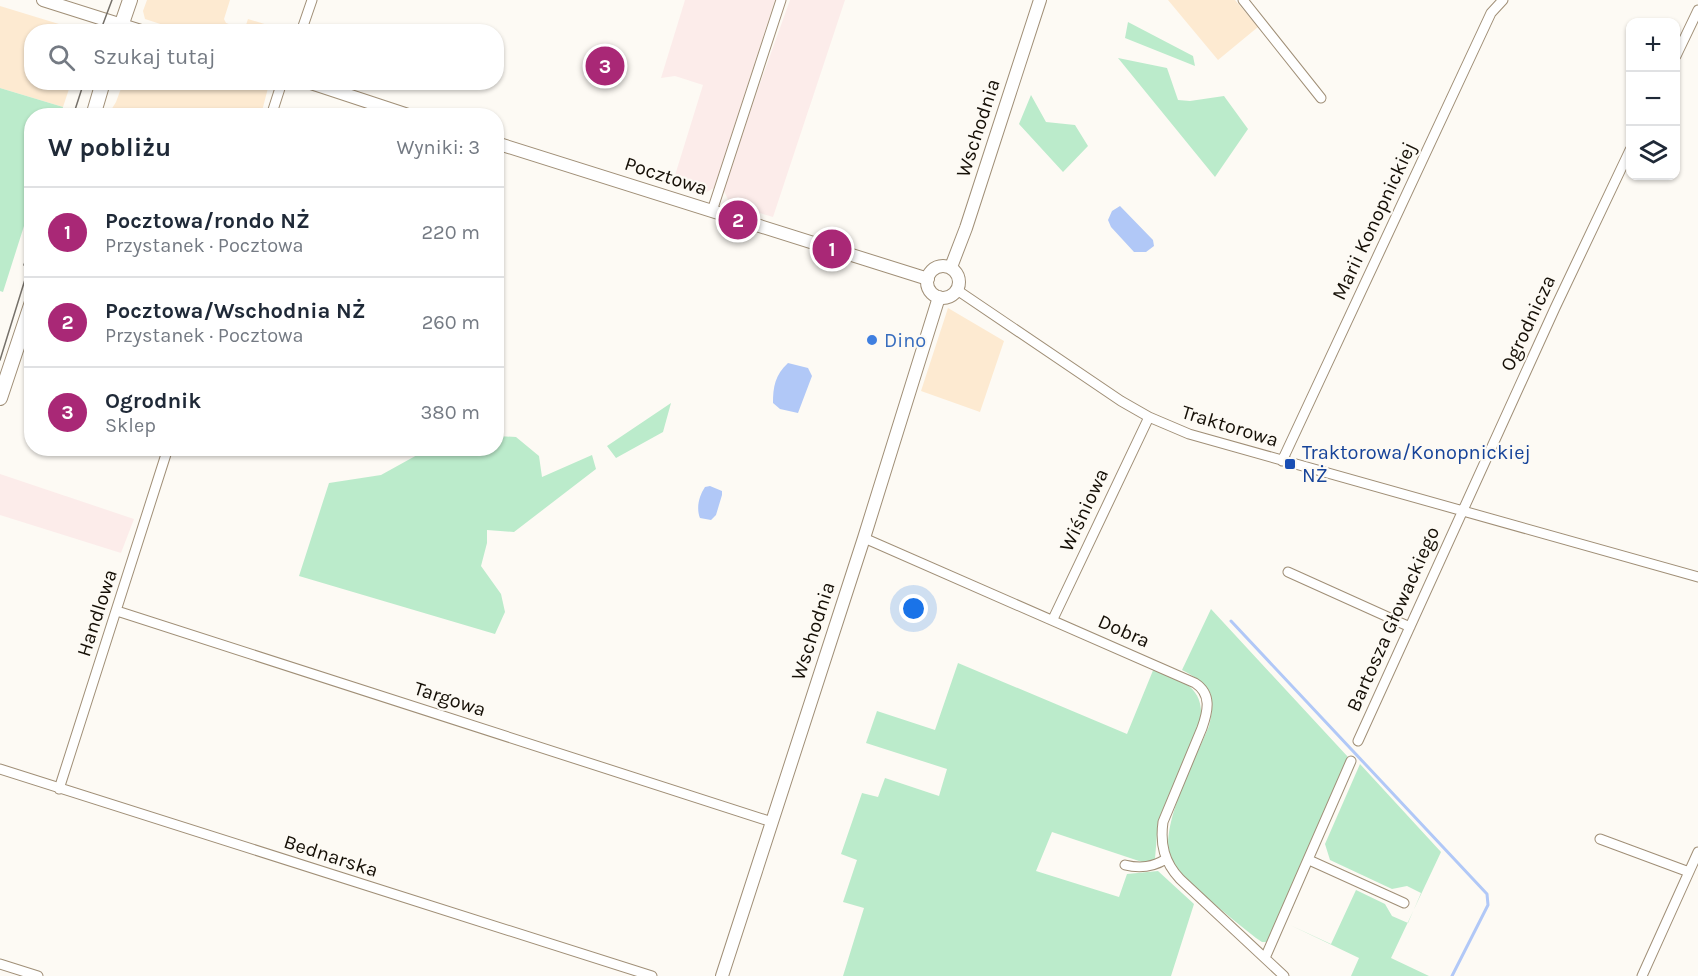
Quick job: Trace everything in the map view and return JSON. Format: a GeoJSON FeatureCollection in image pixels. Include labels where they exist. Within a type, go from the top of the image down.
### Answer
{"type":"FeatureCollection","features":[{"type":"Feature","properties":{"kind":"main road"},"geometry":{"type":"LineString","coordinates":[[122,24],[129,0]]}},
{"type":"Feature","properties":{"kind":"main road"},"geometry":{"type":"LineString","coordinates":[[95,108],[101,90]]}},
{"type":"Feature","properties":{"kind":"main road"},"geometry":{"type":"LineString","coordinates":[[1,388],[24,324]]}},
{"type":"Feature","properties":{"kind":"street"},"geometry":{"type":"LineString","coordinates":[[43,0],[110,24]]}},
{"type":"Feature","properties":{"kind":"street"},"geometry":{"type":"LineString","coordinates":[[304,24],[312,0]]}},
{"type":"Feature","properties":{"kind":"street"},"geometry":{"type":"LineString","coordinates":[[712,211],[781,0]]}},
{"type":"Feature","properties":{"kind":"street","name":"Wschodnia"},"geometry":{"type":"LineString","coordinates":[[951,267],[966,228],[1040,0]]}},
{"type":"Feature","properties":{"kind":"street"},"geometry":{"type":"LineString","coordinates":[[1243,0],[1321,98]]}},
{"type":"Feature","properties":{"kind":"street","name":"Marii Konopnickiej"},"geometry":{"type":"LineString","coordinates":[[1282,461],[1491,13],[1503,0]]}},
{"type":"Feature","properties":{"kind":"street"},"geometry":{"type":"LineString","coordinates":[[1680,48],[1698,10]]}},
{"type":"Feature","properties":{"kind":"street"},"geometry":{"type":"LineString","coordinates":[[274,108],[279,90]]}},
{"type":"Feature","properties":{"kind":"street"},"geometry":{"type":"LineString","coordinates":[[332,90],[387,108]]}},
{"type":"Feature","properties":{"kind":"street","name":"Pocztowa"},"geometry":{"type":"LineString","coordinates":[[504,146],[928,279]]}},
{"type":"Feature","properties":{"kind":"street","name":"Ogrodnicza"},"geometry":{"type":"LineString","coordinates":[[1461,512],[1626,158]]}},
{"type":"Feature","properties":{"kind":"street"},"geometry":{"type":"LineString","coordinates":[[951,267],[958,276],[957,290],[949,297],[939,297],[930,290],[928,279],[935,268],[951,267]]}},
{"type":"Feature","properties":{"kind":"street","name":"Traktorowa"},"geometry":{"type":"LineString","coordinates":[[957,290],[1121,401],[1149,417],[1189,434],[1698,578]]}},
{"type":"Feature","properties":{"kind":"street","name":"Wschodnia"},"geometry":{"type":"LineString","coordinates":[[722,976],[864,538],[939,297]]}},
{"type":"Feature","properties":{"kind":"street","name":"Wiśniowa"},"geometry":{"type":"LineString","coordinates":[[1053,619],[1149,417]]}},
{"type":"Feature","properties":{"kind":"street","name":"Handlowa"},"geometry":{"type":"LineString","coordinates":[[59,789],[165,456]]}},
{"type":"Feature","properties":{"kind":"street","name":"Bartosza Głowackiego"},"geometry":{"type":"LineString","coordinates":[[1358,741],[1461,512]]}},
{"type":"Feature","properties":{"kind":"street","name":"Dobra"},"geometry":{"type":"LineString","coordinates":[[864,538],[1195,683],[1206,694],[1208,708],[1202,728],[1163,822],[1162,843],[1166,859]]}},
{"type":"Feature","properties":{"kind":"street"},"geometry":{"type":"LineString","coordinates":[[1288,572],[1410,627]]}},
{"type":"Feature","properties":{"kind":"street","name":"Targowa"},"geometry":{"type":"LineString","coordinates":[[117,611],[772,822]]}},
{"type":"Feature","properties":{"kind":"street"},"geometry":{"type":"LineString","coordinates":[[1264,958],[1351,760]]}},
{"type":"Feature","properties":{"kind":"street","name":"Bednarska"},"geometry":{"type":"LineString","coordinates":[[0,769],[652,976]]}},
{"type":"Feature","properties":{"kind":"street"},"geometry":{"type":"LineString","coordinates":[[1600,839],[1689,872]]}},
{"type":"Feature","properties":{"kind":"street"},"geometry":{"type":"LineString","coordinates":[[1642,976],[1698,852]]}},
{"type":"Feature","properties":{"kind":"street"},"geometry":{"type":"LineString","coordinates":[[1125,865],[1148,867],[1166,859],[1180,879],[1284,976]]}},
{"type":"Feature","properties":{"kind":"street"},"geometry":{"type":"LineString","coordinates":[[1309,860],[1404,903]]}},
{"type":"Feature","properties":{"kind":"street"},"geometry":{"type":"LineString","coordinates":[[0,965],[38,976]]}},
{"type":"Feature","properties":{"kind":"shaded area"},"geometry":{"type":"Polygon","coordinates":[[[147,0],[230,0],[224,19],[229,24],[160,24],[145,19],[143,11],[147,0]]]}},
{"type":"Feature","properties":{"kind":"shaded area"},"geometry":{"type":"Polygon","coordinates":[[[685,0],[775,0],[714,188],[701,195],[672,185],[703,85],[675,76],[661,78],[685,0]]]}},
{"type":"Feature","properties":{"kind":"shaded area"},"geometry":{"type":"Polygon","coordinates":[[[790,0],[845,0],[773,217],[730,204],[724,191],[790,0]]]}},
{"type":"Feature","properties":{"kind":"shaded area"},"geometry":{"type":"Polygon","coordinates":[[[1168,0],[1235,0],[1258,27],[1218,60],[1168,0]]]}},
{"type":"Feature","properties":{"kind":"shaded area"},"geometry":{"type":"Polygon","coordinates":[[[0,6],[59,24],[24,24],[24,90],[69,90],[63,107],[0,88],[0,6]]]}},
{"type":"Feature","properties":{"kind":"shaded area"},"geometry":{"type":"Polygon","coordinates":[[[248,19],[264,24],[246,24],[248,19]]]}},
{"type":"Feature","properties":{"kind":"shaded area"},"geometry":{"type":"Polygon","coordinates":[[[120,90],[267,90],[263,108],[112,108],[120,90]]]}},
{"type":"Feature","properties":{"kind":"shaded area"},"geometry":{"type":"Polygon","coordinates":[[[948,308],[1004,341],[980,412],[921,391],[948,308]]]}},
{"type":"Feature","properties":{"kind":"shaded area"},"geometry":{"type":"Polygon","coordinates":[[[0,474],[134,519],[121,553],[0,515],[0,474]]]}},
{"type":"Feature","properties":{"kind":"green space"},"geometry":{"type":"Polygon","coordinates":[[[1128,22],[1193,56],[1195,66],[1125,38],[1128,22]]]}},
{"type":"Feature","properties":{"kind":"green space"},"geometry":{"type":"Polygon","coordinates":[[[1118,58],[1167,68],[1178,100],[1190,101],[1224,96],[1248,129],[1215,177],[1118,58]]]}},
{"type":"Feature","properties":{"kind":"green space"},"geometry":{"type":"Polygon","coordinates":[[[0,88],[63,107],[24,108],[24,226],[3,292],[0,291],[0,88]]]}},
{"type":"Feature","properties":{"kind":"green space"},"geometry":{"type":"Polygon","coordinates":[[[1031,95],[1046,122],[1075,125],[1088,146],[1063,172],[1019,124],[1031,95]]]}},
{"type":"Feature","properties":{"kind":"green space"},"geometry":{"type":"Polygon","coordinates":[[[671,403],[663,432],[616,458],[607,446],[671,403]]]}},
{"type":"Feature","properties":{"kind":"green space"},"geometry":{"type":"Polygon","coordinates":[[[504,436],[516,437],[539,456],[542,477],[592,455],[596,469],[514,532],[487,530],[487,543],[481,566],[501,594],[505,612],[495,634],[299,576],[329,483],[381,475],[415,456],[504,456],[504,436]]]}},
{"type":"Feature","properties":{"kind":"green space"},"geometry":{"type":"Polygon","coordinates":[[[1211,609],[1348,757],[1272,935],[1266,942],[1256,938],[1188,882],[1173,865],[1169,851],[1169,835],[1173,816],[1187,776],[1209,726],[1212,705],[1209,691],[1200,680],[1182,670],[1211,609]]]}},
{"type":"Feature","properties":{"kind":"green space"},"geometry":{"type":"Polygon","coordinates":[[[958,663],[1127,734],[1154,668],[1181,680],[1194,691],[1201,708],[1201,719],[1158,821],[1155,859],[1142,862],[1052,832],[1036,871],[1119,897],[1127,874],[1158,871],[1194,904],[1171,976],[843,976],[864,908],[843,902],[857,860],[841,854],[862,793],[878,797],[885,778],[939,796],[947,769],[866,743],[877,711],[935,730],[958,663]]]}},
{"type":"Feature","properties":{"kind":"green space"},"geometry":{"type":"Polygon","coordinates":[[[1360,764],[1441,852],[1414,910],[1421,893],[1407,886],[1392,889],[1330,860],[1325,844],[1360,764]]]}},
{"type":"Feature","properties":{"kind":"green space"},"geometry":{"type":"Polygon","coordinates":[[[1356,890],[1385,904],[1392,916],[1408,923],[1391,958],[1429,976],[1351,976],[1359,958],[1290,925],[1331,944],[1356,890]]]}},
{"type":"Feature","properties":{"kind":"water"},"geometry":{"type":"Polygon","coordinates":[[[1120,206],[1153,240],[1154,246],[1146,252],[1134,252],[1111,227],[1108,220],[1112,211],[1120,206]]]}},
{"type":"Feature","properties":{"kind":"water"},"geometry":{"type":"Polygon","coordinates":[[[788,363],[808,368],[812,376],[798,413],[780,409],[773,403],[776,382],[780,372],[788,363]]]}},
{"type":"Feature","properties":{"kind":"water"},"geometry":{"type":"Polygon","coordinates":[[[710,486],[722,491],[716,515],[711,520],[700,518],[698,510],[705,487],[710,486]]]}},
{"type":"Feature","properties":{"kind":"waterway"},"geometry":{"type":"LineString","coordinates":[[1231,621],[1487,894],[1488,905],[1452,976]]}},
{"type":"Feature","properties":{"kind":"tram line"},"geometry":{"type":"LineString","coordinates":[[103,24],[112,0]]}},
{"type":"Feature","properties":{"kind":"tram line"},"geometry":{"type":"LineString","coordinates":[[76,108],[81,90]]}},
{"type":"Feature","properties":{"kind":"tram line"},"geometry":{"type":"LineString","coordinates":[[0,360],[24,283]]}},
{"type":"Feature","properties":{"kind":"place","name":"Ogrodnik"},"geometry":{"type":"Point","coordinates":[605,66]}},
{"type":"Feature","properties":{"kind":"place","name":"Pocztowa/Wschodnia NŻ"},"geometry":{"type":"Point","coordinates":[738,220]}},
{"type":"Feature","properties":{"kind":"place","name":"Pocztowa/rondo NŻ"},"geometry":{"type":"Point","coordinates":[832,249]}},
{"type":"Feature","properties":{"kind":"place","name":"Dino"},"geometry":{"type":"Point","coordinates":[872,340]}},
{"type":"Feature","properties":{"kind":"place","name":"Traktorowa/Konopnickiej NŻ"},"geometry":{"type":"Point","coordinates":[1290,464]}}]}
